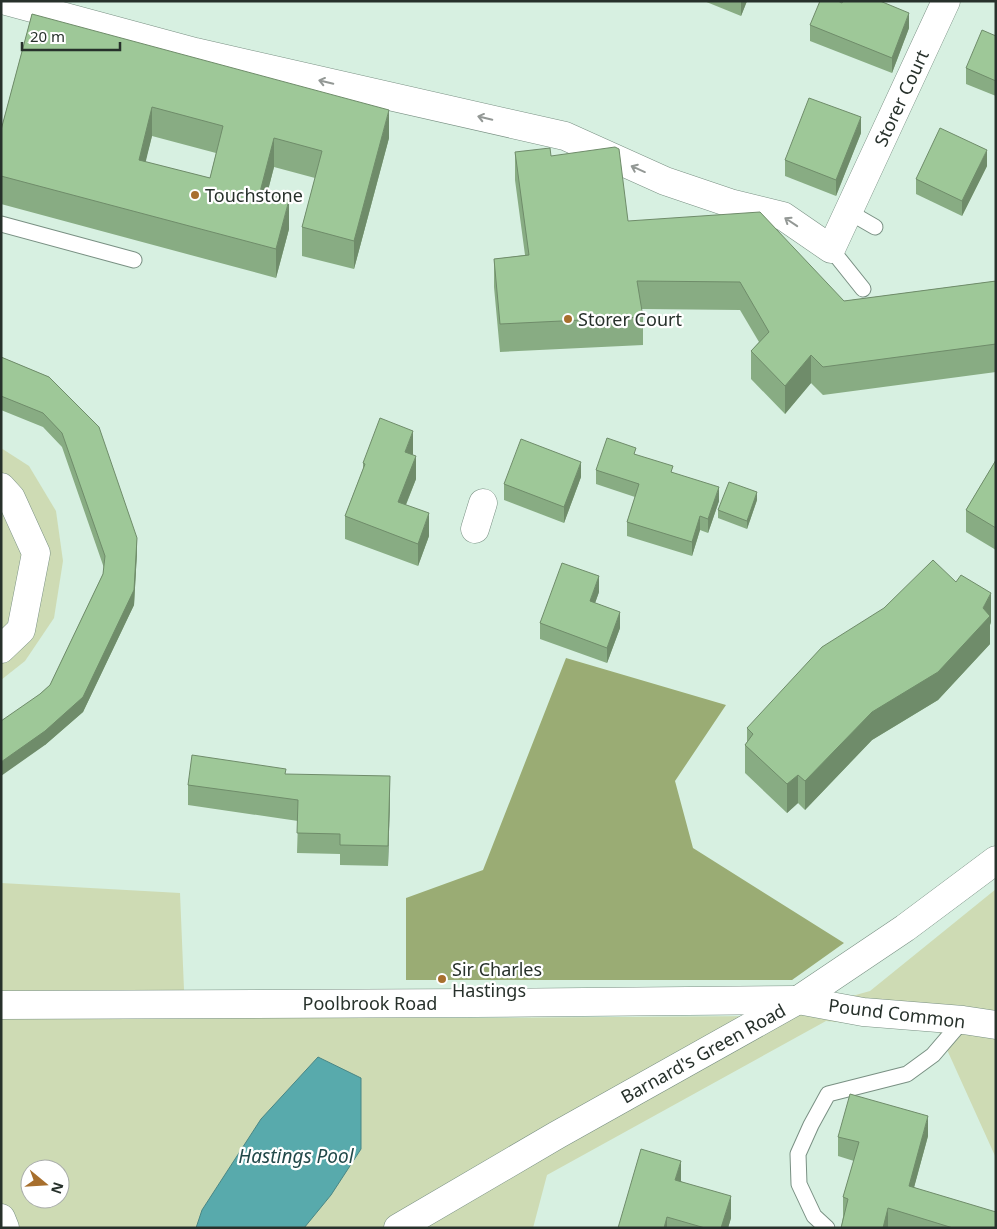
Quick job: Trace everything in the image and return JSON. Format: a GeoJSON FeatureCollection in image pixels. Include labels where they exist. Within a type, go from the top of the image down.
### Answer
{"type":"FeatureCollection","features":[{"type":"Feature","properties":{"kind":"street"},"geometry":{"type":"LineString","coordinates":[[6,1],[196,52],[565,136],[665,181],[730,203],[783,216],[831,249]]}},
{"type":"Feature","properties":{"kind":"street","name":"Storer Court"},"geometry":{"type":"LineString","coordinates":[[831,249],[946,1]]}},
{"type":"Feature","properties":{"kind":"street"},"geometry":{"type":"LineString","coordinates":[[1,487],[12,498],[36,553],[21,630],[1,649]]}},
{"type":"Feature","properties":{"kind":"street"},"geometry":{"type":"LineString","coordinates":[[475,528],[483,503]]}},
{"type":"Feature","properties":{"kind":"street","name":"Barnard's Green Road"},"geometry":{"type":"LineString","coordinates":[[398,1228],[557,1135],[798,1000],[905,928],[996,860]]}},
{"type":"Feature","properties":{"kind":"street","name":"Poolbrook Road"},"geometry":{"type":"LineString","coordinates":[[1,1005],[798,1000]]}},
{"type":"Feature","properties":{"kind":"street","name":"Pound Common"},"geometry":{"type":"LineString","coordinates":[[798,1000],[863,1012],[963,1020],[996,1025]]}},
{"type":"Feature","properties":{"kind":"street"},"geometry":{"type":"LineString","coordinates":[[1,1218],[5,1228]]}},
{"type":"Feature","properties":{"kind":"lane"},"geometry":{"type":"LineString","coordinates":[[848,212],[874,227]]}},
{"type":"Feature","properties":{"kind":"lane"},"geometry":{"type":"LineString","coordinates":[[1,224],[134,260]]}},
{"type":"Feature","properties":{"kind":"lane"},"geometry":{"type":"LineString","coordinates":[[831,249],[863,289]]}},
{"type":"Feature","properties":{"kind":"lane"},"geometry":{"type":"LineString","coordinates":[[828,1228],[814,1216],[799,1184],[798,1154],[828,1094],[907,1074],[933,1054],[963,1020]]}},
{"type":"Feature","properties":{"kind":"green space"},"geometry":{"type":"Polygon","coordinates":[[[1,448],[29,466],[56,511],[63,561],[54,618],[25,661],[1,680],[1,448]]]}},
{"type":"Feature","properties":{"kind":"green space"},"geometry":{"type":"Polygon","coordinates":[[[566,658],[726,705],[675,781],[693,848],[844,943],[792,980],[406,980],[406,898],[483,870],[566,658]]]}},
{"type":"Feature","properties":{"kind":"green space"},"geometry":{"type":"Polygon","coordinates":[[[1,883],[180,893],[185,1014],[450,1018],[781,1016],[870,991],[996,889],[996,1158],[939,1032],[826,1021],[547,1175],[533,1228],[1,1228],[1,883]]]}},
{"type":"Feature","properties":{"kind":"water","name":"Hastings Pool"},"geometry":{"type":"Polygon","coordinates":[[[318,1057],[361,1078],[361,1149],[331,1195],[304,1228],[196,1228],[202,1210],[261,1119],[318,1057]]]}},
{"type":"Feature","properties":{"kind":"building"},"geometry":{"type":"Polygon","coordinates":[[[820,1],[838,1],[842,3],[843,1],[880,1],[909,13],[892,58],[810,25],[820,1]]]}},
{"type":"Feature","properties":{"kind":"building"},"geometry":{"type":"Polygon","coordinates":[[[32,14],[389,110],[354,241],[302,227],[322,151],[274,138],[260,192],[289,200],[276,249],[1,176],[1,130],[32,14]],[[152,107],[139,160],[210,178],[223,126],[152,107]]]}},
{"type":"Feature","properties":{"kind":"building"},"geometry":{"type":"Polygon","coordinates":[[[982,30],[996,36],[996,81],[966,68],[982,30]]]}},
{"type":"Feature","properties":{"kind":"building"},"geometry":{"type":"Polygon","coordinates":[[[809,98],[861,117],[836,180],[785,160],[809,98]]]}},
{"type":"Feature","properties":{"kind":"building"},"geometry":{"type":"Polygon","coordinates":[[[940,128],[987,150],[962,201],[916,179],[940,128]]]}},
{"type":"Feature","properties":{"kind":"building"},"geometry":{"type":"Polygon","coordinates":[[[615,147],[619,149],[628,221],[760,212],[844,301],[996,281],[996,344],[823,367],[811,355],[785,386],[751,351],[769,332],[740,282],[637,281],[643,317],[500,324],[494,259],[529,255],[515,152],[550,148],[551,156],[615,147]]]}},
{"type":"Feature","properties":{"kind":"building"},"geometry":{"type":"Polygon","coordinates":[[[1,357],[49,377],[99,427],[137,538],[134,590],[83,697],[45,731],[1,762],[1,721],[50,685],[103,574],[105,556],[62,433],[43,413],[1,396],[1,357]]]}},
{"type":"Feature","properties":{"kind":"building"},"geometry":{"type":"Polygon","coordinates":[[[380,418],[413,431],[405,452],[416,456],[398,502],[429,513],[418,544],[345,516],[380,418]]]}},
{"type":"Feature","properties":{"kind":"building"},"geometry":{"type":"Polygon","coordinates":[[[607,438],[636,448],[634,454],[673,466],[671,472],[719,487],[708,519],[700,516],[692,542],[627,522],[639,484],[596,470],[607,438]]]}},
{"type":"Feature","properties":{"kind":"building"},"geometry":{"type":"Polygon","coordinates":[[[521,439],[581,462],[564,507],[504,484],[521,439]]]}},
{"type":"Feature","properties":{"kind":"building"},"geometry":{"type":"Polygon","coordinates":[[[996,460],[996,528],[966,510],[996,460]]]}},
{"type":"Feature","properties":{"kind":"building"},"geometry":{"type":"Polygon","coordinates":[[[729,482],[757,492],[747,521],[718,510],[729,482]]]}},
{"type":"Feature","properties":{"kind":"building"},"geometry":{"type":"Polygon","coordinates":[[[933,560],[956,582],[961,575],[991,593],[983,608],[990,616],[938,672],[872,712],[805,781],[798,775],[787,784],[745,745],[753,734],[747,728],[822,647],[884,608],[933,560]]]}},
{"type":"Feature","properties":{"kind":"building"},"geometry":{"type":"Polygon","coordinates":[[[562,563],[599,576],[590,601],[620,612],[607,648],[540,623],[562,563]]]}},
{"type":"Feature","properties":{"kind":"building"},"geometry":{"type":"Polygon","coordinates":[[[192,755],[286,769],[285,774],[390,776],[388,846],[340,845],[340,834],[297,833],[298,800],[188,785],[192,755]]]}},
{"type":"Feature","properties":{"kind":"building"},"geometry":{"type":"Polygon","coordinates":[[[850,1094],[928,1116],[909,1186],[996,1212],[996,1228],[953,1228],[888,1208],[883,1228],[841,1228],[848,1199],[843,1197],[859,1142],[838,1137],[850,1094]]]}},
{"type":"Feature","properties":{"kind":"building"},"geometry":{"type":"Polygon","coordinates":[[[641,1149],[681,1161],[675,1180],[731,1196],[721,1228],[705,1228],[667,1217],[664,1228],[618,1228],[641,1149]]]}},
{"type":"Feature","properties":{"kind":"place","name":"Touchstone"},"geometry":{"type":"Point","coordinates":[195,195]}},
{"type":"Feature","properties":{"kind":"place","name":"Storer Court"},"geometry":{"type":"Point","coordinates":[568,319]}},
{"type":"Feature","properties":{"kind":"place","name":"Sir Charles Hastings"},"geometry":{"type":"Point","coordinates":[442,979]}}]}
